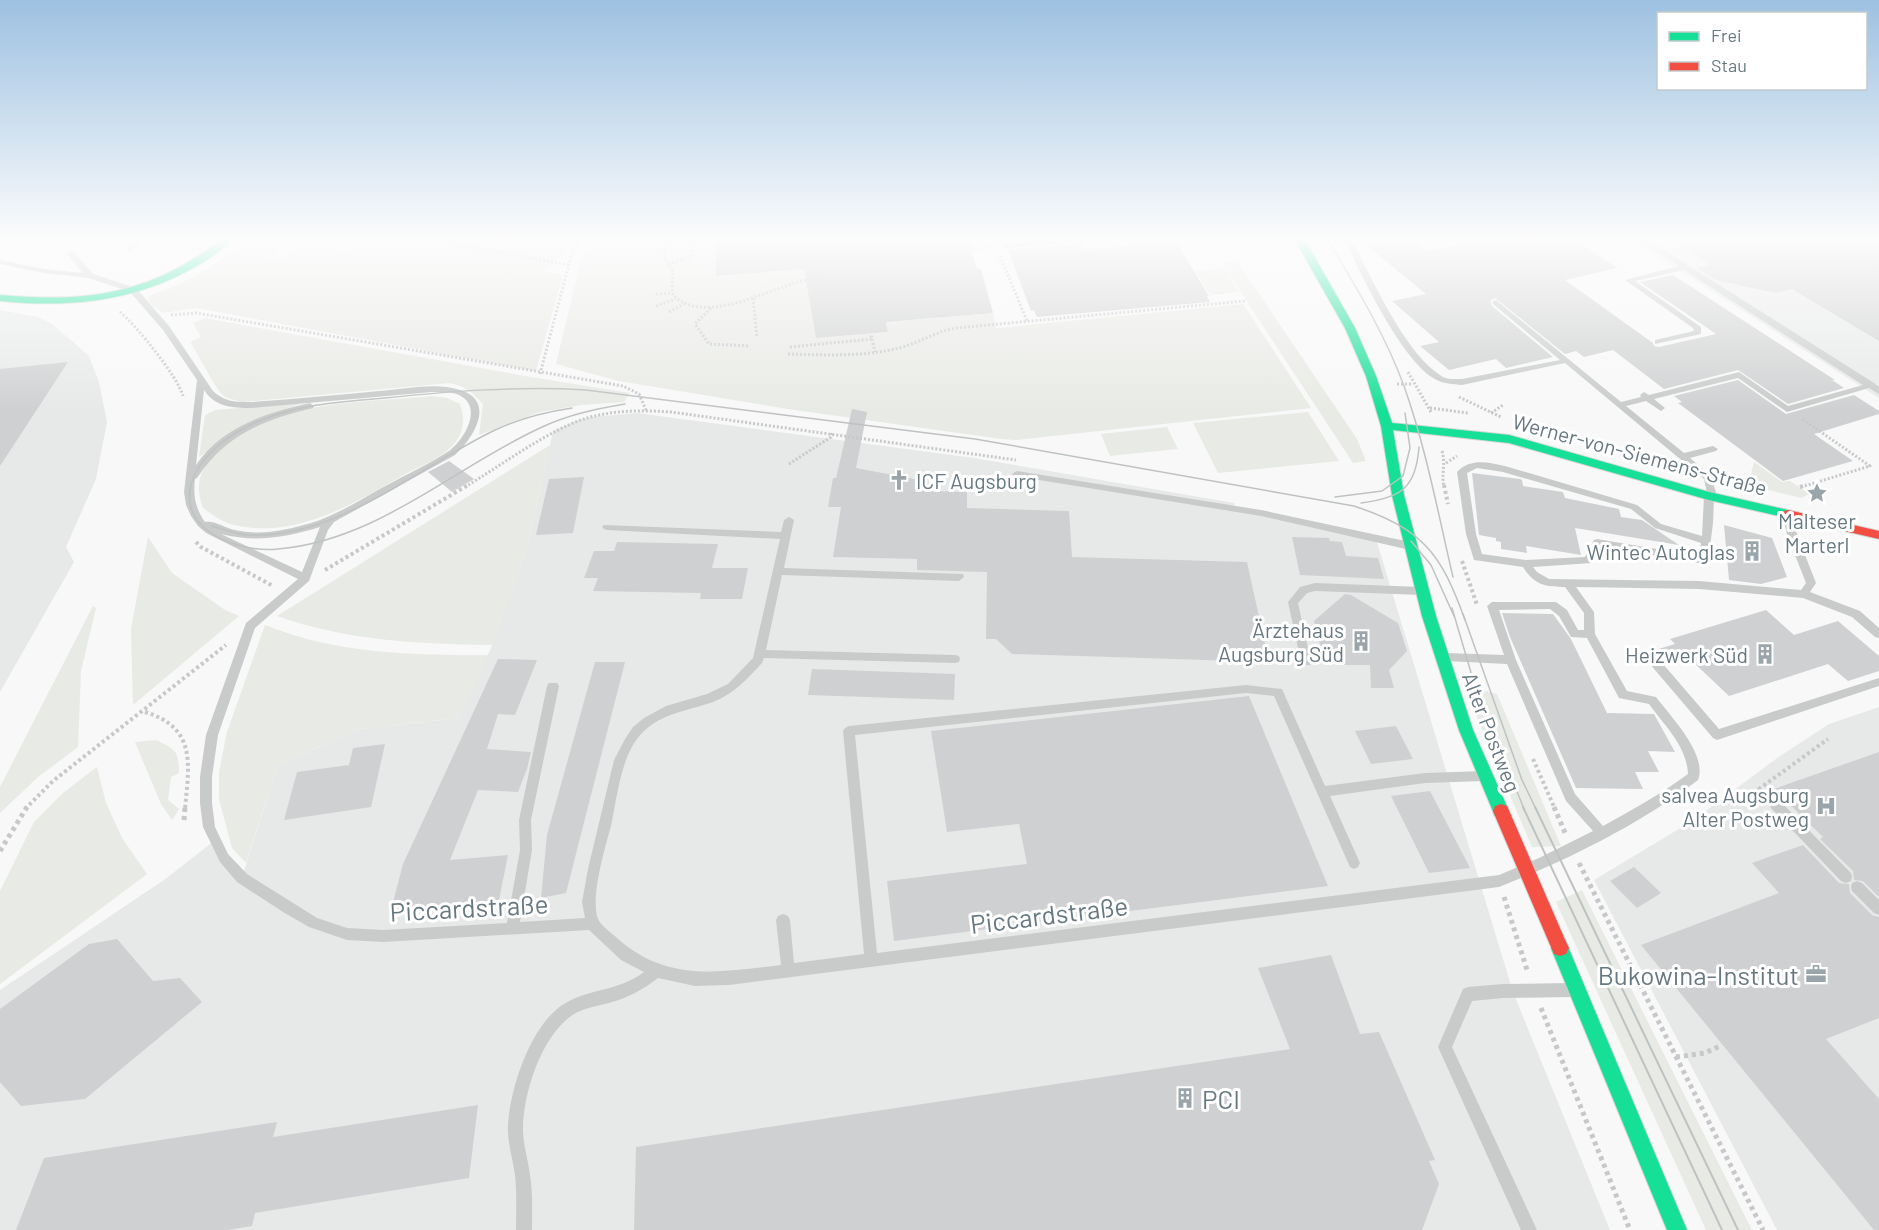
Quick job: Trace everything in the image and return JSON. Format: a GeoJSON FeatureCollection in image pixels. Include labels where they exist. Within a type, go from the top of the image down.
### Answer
{"type":"FeatureCollection","features":[{"type":"Feature","properties":{"kind":"street"},"geometry":{"type":"LineString","coordinates":[[0,298],[18,302],[82,300],[95,297]]}},
{"type":"Feature","properties":{"kind":"street","name":"Alter Postweg"},"geometry":{"type":"LineString","coordinates":[[1333,297],[1350,328],[1371,376],[1387,426],[1398,495],[1441,657],[1485,776],[1578,990],[1677,1230]]}},
{"type":"Feature","properties":{"kind":"street","name":"Werner-von-Siemens-Straße"},"geometry":{"type":"LineString","coordinates":[[1387,426],[1509,439],[1710,496],[1879,536]]}},
{"type":"Feature","properties":{"kind":"lane"},"geometry":{"type":"LineString","coordinates":[[140,297],[159,318],[210,393],[219,401],[234,405],[432,389],[454,390],[465,395],[471,402],[475,422],[464,444],[452,453],[331,520],[283,533],[237,534],[204,522],[193,509],[190,501]]}},
{"type":"Feature","properties":{"kind":"lane"},"geometry":{"type":"LineString","coordinates":[[1380,297],[1411,353],[1435,376],[1446,382],[1462,382],[1565,361]]}},
{"type":"Feature","properties":{"kind":"lane"},"geometry":{"type":"LineString","coordinates":[[1654,297],[1697,327],[1698,332],[1658,342]]}},
{"type":"Feature","properties":{"kind":"lane"},"geometry":{"type":"LineString","coordinates":[[1734,297],[1879,391]]}},
{"type":"Feature","properties":{"kind":"lane"},"geometry":{"type":"LineString","coordinates":[[1496,302],[1565,361],[1587,383],[1708,478],[1710,496],[1706,541],[1704,560],[1596,542],[1588,560],[1526,564],[1478,557],[1471,534],[1462,472],[1470,465],[1486,465],[1505,469],[1634,507],[1658,526],[1706,541]]}},
{"type":"Feature","properties":{"kind":"lane"},"geometry":{"type":"LineString","coordinates":[[1621,409],[1644,395],[1739,375],[1787,409],[1871,385]]}},
{"type":"Feature","properties":{"kind":"lane"},"geometry":{"type":"LineString","coordinates":[[201,378],[190,501],[196,518],[212,533],[305,578]]}},
{"type":"Feature","properties":{"kind":"lane"},"geometry":{"type":"LineString","coordinates":[[1644,395],[1660,408]]}},
{"type":"Feature","properties":{"kind":"lane"},"geometry":{"type":"LineString","coordinates":[[191,484],[198,469],[209,455],[238,432],[276,414],[339,397]]}},
{"type":"Feature","properties":{"kind":"lane"},"geometry":{"type":"LineString","coordinates":[[1682,457],[1713,449]]}},
{"type":"Feature","properties":{"kind":"lane"},"geometry":{"type":"LineString","coordinates":[[1017,474],[1261,513],[1410,546]]}},
{"type":"Feature","properties":{"kind":"lane"},"geometry":{"type":"LineString","coordinates":[[1787,516],[1811,583],[1804,594]]}},
{"type":"Feature","properties":{"kind":"lane"},"geometry":{"type":"LineString","coordinates":[[250,626],[305,578],[324,529],[331,520]]}},
{"type":"Feature","properties":{"kind":"lane"},"geometry":{"type":"LineString","coordinates":[[592,924],[589,902],[594,869],[620,760],[629,741],[648,721],[670,709],[710,698],[732,687],[746,674],[761,654],[789,520]]}},
{"type":"Feature","properties":{"kind":"lane"},"geometry":{"type":"LineString","coordinates":[[607,527],[784,536]]}},
{"type":"Feature","properties":{"kind":"lane"},"geometry":{"type":"LineString","coordinates":[[1526,564],[1538,580],[1547,583],[1699,585],[1804,594],[1856,614],[1879,634]]}},
{"type":"Feature","properties":{"kind":"lane"},"geometry":{"type":"LineString","coordinates":[[778,575],[959,577]]}},
{"type":"Feature","properties":{"kind":"lane"},"geometry":{"type":"LineString","coordinates":[[1567,582],[1589,612],[1590,634],[1575,634],[1563,613],[1552,605],[1492,606],[1511,660],[1570,796],[1602,833]]}},
{"type":"Feature","properties":{"kind":"lane"},"geometry":{"type":"LineString","coordinates":[[1306,662],[1293,602],[1304,590],[1315,587],[1422,591]]}},
{"type":"Feature","properties":{"kind":"lane","name":"Piccardstraße"},"geometry":{"type":"LineString","coordinates":[[250,626],[212,735],[206,777],[209,827],[224,858],[242,878],[258,890],[314,922],[347,934],[383,936],[592,924],[626,956],[656,971],[695,979],[729,978],[871,961],[1441,889],[1499,881],[1527,871],[1572,850],[1670,795],[1694,776],[1695,766],[1683,744],[1652,700],[1623,695],[1590,634]]}},
{"type":"Feature","properties":{"kind":"lane"},"geometry":{"type":"LineString","coordinates":[[761,654],[955,659]]}},
{"type":"Feature","properties":{"kind":"lane"},"geometry":{"type":"LineString","coordinates":[[1441,657],[1511,660]]}},
{"type":"Feature","properties":{"kind":"lane"},"geometry":{"type":"LineString","coordinates":[[1653,660],[1717,735],[1879,682]]}},
{"type":"Feature","properties":{"kind":"lane"},"geometry":{"type":"LineString","coordinates":[[512,929],[526,850],[525,820],[553,686]]}},
{"type":"Feature","properties":{"kind":"lane"},"geometry":{"type":"LineString","coordinates":[[871,961],[849,730],[1246,689],[1278,692],[1354,862]]}},
{"type":"Feature","properties":{"kind":"lane"},"geometry":{"type":"LineString","coordinates":[[1322,792],[1425,778],[1485,776]]}},
{"type":"Feature","properties":{"kind":"lane"},"geometry":{"type":"LineString","coordinates":[[1775,804],[1846,877]]}},
{"type":"Feature","properties":{"kind":"lane"},"geometry":{"type":"LineString","coordinates":[[1857,887],[1879,909]]}},
{"type":"Feature","properties":{"kind":"lane"},"geometry":{"type":"LineString","coordinates":[[783,920],[788,971]]}},
{"type":"Feature","properties":{"kind":"lane"},"geometry":{"type":"LineString","coordinates":[[524,1230],[524,1188],[516,1123],[523,1082],[549,1026],[563,1012],[640,984],[656,971]]}},
{"type":"Feature","properties":{"kind":"lane"},"geometry":{"type":"LineString","coordinates":[[1529,1230],[1445,1047],[1468,994],[1578,990]]}},
{"type":"Feature","properties":{"kind":"path"},"geometry":{"type":"LineString","coordinates":[[540,374],[560,297]]}},
{"type":"Feature","properties":{"kind":"path"},"geometry":{"type":"LineString","coordinates":[[1017,297],[1027,321]]}},
{"type":"Feature","properties":{"kind":"path"},"geometry":{"type":"LineString","coordinates":[[656,306],[676,299],[684,303],[711,307],[753,298],[756,338]]}},
{"type":"Feature","properties":{"kind":"path"},"geometry":{"type":"LineString","coordinates":[[788,354],[835,355],[875,352],[900,348],[936,332],[1027,321],[1245,301]]}},
{"type":"Feature","properties":{"kind":"path"},"geometry":{"type":"LineString","coordinates":[[669,312],[684,303]]}},
{"type":"Feature","properties":{"kind":"path"},"geometry":{"type":"LineString","coordinates":[[711,307],[695,324],[709,344],[750,346]]}},
{"type":"Feature","properties":{"kind":"path"},"geometry":{"type":"LineString","coordinates":[[159,318],[180,313],[196,313],[635,390],[642,396],[646,410],[612,412],[574,422],[340,563],[305,578]]}},
{"type":"Feature","properties":{"kind":"path"},"geometry":{"type":"LineString","coordinates":[[871,334],[875,352]]}},
{"type":"Feature","properties":{"kind":"path"},"geometry":{"type":"LineString","coordinates":[[790,347],[873,339]]}},
{"type":"Feature","properties":{"kind":"path"},"geometry":{"type":"LineString","coordinates":[[1491,413],[1503,405]]}},
{"type":"Feature","properties":{"kind":"path"},"geometry":{"type":"LineString","coordinates":[[1787,409],[1870,466],[1800,488]]}},
{"type":"Feature","properties":{"kind":"path"},"geometry":{"type":"LineString","coordinates":[[789,464],[831,437],[832,433]]}},
{"type":"Feature","properties":{"kind":"path"},"geometry":{"type":"LineString","coordinates":[[0,851],[24,810],[52,781],[144,712],[250,626]]}},
{"type":"Feature","properties":{"kind":"path"},"geometry":{"type":"LineString","coordinates":[[144,712],[166,719],[185,739],[188,756],[184,820]]}},
{"type":"Feature","properties":{"kind":"path"},"geometry":{"type":"LineString","coordinates":[[1775,804],[1759,789],[1828,739]]}},
{"type":"Feature","properties":{"kind":"path"},"geometry":{"type":"LineString","coordinates":[[179,785],[186,784]]}},
{"type":"Feature","properties":{"kind":"path"},"geometry":{"type":"LineString","coordinates":[[1676,1057],[1705,1053],[1722,1045]]}},
{"type":"Feature","properties":{"kind":"shaded area"},"geometry":{"type":"Polygon","coordinates":[[[557,297],[536,371],[196,308],[163,313],[150,304],[148,298],[557,297]]]}},
{"type":"Feature","properties":{"kind":"shaded area"},"geometry":{"type":"Polygon","coordinates":[[[572,297],[810,297],[816,338],[888,332],[886,322],[993,313],[996,328],[1243,304],[1311,408],[1015,440],[788,409],[619,381],[556,364],[572,297]]]}},
{"type":"Feature","properties":{"kind":"shaded area"},"geometry":{"type":"Polygon","coordinates":[[[1244,297],[1262,297],[1357,439],[1366,461],[1353,463],[1244,297]]]}},
{"type":"Feature","properties":{"kind":"shaded area"},"geometry":{"type":"Polygon","coordinates":[[[1721,297],[1879,297],[1879,398],[1721,297]]]}},
{"type":"Feature","properties":{"kind":"shaded area"},"geometry":{"type":"Polygon","coordinates":[[[0,310],[38,317],[52,324],[89,356],[99,382],[107,422],[96,479],[66,547],[74,562],[0,692],[0,310]]]}},
{"type":"Feature","properties":{"kind":"shaded area"},"geometry":{"type":"Polygon","coordinates":[[[205,318],[630,393],[624,402],[581,405],[540,412],[479,435],[483,404],[468,390],[449,383],[242,402],[221,393],[190,342],[201,337],[193,323],[205,318]]]}},
{"type":"Feature","properties":{"kind":"shaded area"},"geometry":{"type":"Polygon","coordinates":[[[432,396],[447,398],[460,404],[463,415],[462,426],[456,441],[437,458],[349,505],[306,522],[284,527],[262,528],[229,523],[203,508],[199,484],[207,464],[218,451],[240,434],[264,421],[319,407],[432,396]]]}},
{"type":"Feature","properties":{"kind":"shaded area"},"geometry":{"type":"Polygon","coordinates":[[[304,403],[249,425],[199,457],[205,415],[215,410],[304,403]]]}},
{"type":"Feature","properties":{"kind":"shaded area"},"geometry":{"type":"Polygon","coordinates":[[[1308,412],[1339,461],[1218,473],[1193,423],[1308,412]]]}},
{"type":"Feature","properties":{"kind":"shaded area"},"geometry":{"type":"Polygon","coordinates":[[[637,413],[974,458],[1234,503],[1235,509],[1376,539],[1513,992],[1610,1230],[0,1230],[0,990],[164,880],[214,841],[242,877],[277,767],[354,730],[458,718],[490,650],[529,541],[553,431],[592,417],[637,413]]]}},
{"type":"Feature","properties":{"kind":"shaded area"},"geometry":{"type":"Polygon","coordinates":[[[1167,427],[1178,449],[1110,456],[1101,434],[1167,427]]]}},
{"type":"Feature","properties":{"kind":"shaded area"},"geometry":{"type":"Polygon","coordinates":[[[550,445],[529,541],[492,645],[383,640],[330,631],[277,616],[550,445]]]}},
{"type":"Feature","properties":{"kind":"shaded area"},"geometry":{"type":"Polygon","coordinates":[[[1754,462],[1782,482],[1790,481],[1810,494],[1801,498],[1748,485],[1754,462]]]}},
{"type":"Feature","properties":{"kind":"shaded area"},"geometry":{"type":"Polygon","coordinates":[[[148,537],[172,573],[225,610],[239,616],[133,705],[131,629],[148,537]]]}},
{"type":"Feature","properties":{"kind":"shaded area"},"geometry":{"type":"Polygon","coordinates":[[[93,606],[96,608],[81,671],[78,747],[38,777],[0,813],[0,787],[93,606]]]}},
{"type":"Feature","properties":{"kind":"shaded area"},"geometry":{"type":"Polygon","coordinates":[[[265,625],[319,642],[375,651],[488,655],[458,718],[354,730],[277,767],[246,863],[232,848],[219,799],[219,772],[227,732],[265,625]]]}},
{"type":"Feature","properties":{"kind":"shaded area"},"geometry":{"type":"Polygon","coordinates":[[[1482,690],[1497,694],[1561,846],[1532,847],[1467,694],[1482,690]]]}},
{"type":"Feature","properties":{"kind":"shaded area"},"geometry":{"type":"Polygon","coordinates":[[[1879,707],[1879,1230],[1777,1230],[1594,880],[1692,821],[1780,756],[1829,724],[1879,707]]]}},
{"type":"Feature","properties":{"kind":"shaded area"},"geometry":{"type":"Polygon","coordinates":[[[156,740],[172,749],[178,760],[179,773],[171,777],[168,800],[179,809],[172,820],[161,804],[135,742],[156,740]]]}},
{"type":"Feature","properties":{"kind":"shaded area"},"geometry":{"type":"Polygon","coordinates":[[[97,767],[106,803],[122,838],[147,874],[0,984],[0,891],[34,822],[63,793],[97,767]]]}},
{"type":"Feature","properties":{"kind":"shaded area"},"geometry":{"type":"Polygon","coordinates":[[[1582,890],[1752,1230],[1706,1230],[1556,902],[1582,890]]]}},
{"type":"Feature","properties":{"kind":"building"},"geometry":{"type":"Polygon","coordinates":[[[809,297],[989,297],[993,313],[886,322],[888,332],[816,338],[809,297]]]}},
{"type":"Feature","properties":{"kind":"building"},"geometry":{"type":"Polygon","coordinates":[[[1026,297],[1208,297],[1210,302],[1037,317],[1034,310],[1031,311],[1026,297]]]}},
{"type":"Feature","properties":{"kind":"building"},"geometry":{"type":"Polygon","coordinates":[[[1409,297],[1589,297],[1654,346],[1659,347],[1716,334],[1663,297],[1708,297],[1844,388],[1788,404],[1738,370],[1664,389],[1613,350],[1584,357],[1576,351],[1565,354],[1495,298],[1490,301],[1492,306],[1553,357],[1506,368],[1496,359],[1449,370],[1420,346],[1439,342],[1392,301],[1409,297]]]}},
{"type":"Feature","properties":{"kind":"building"},"geometry":{"type":"Polygon","coordinates":[[[1806,297],[1879,297],[1879,341],[1806,297]]]}},
{"type":"Feature","properties":{"kind":"building"},"geometry":{"type":"Polygon","coordinates":[[[68,362],[0,466],[0,369],[68,362]]]}},
{"type":"Feature","properties":{"kind":"building"},"geometry":{"type":"Polygon","coordinates":[[[1738,380],[1786,414],[1854,395],[1879,411],[1879,414],[1814,434],[1853,461],[1783,481],[1678,403],[1682,402],[1674,396],[1738,380]]]}},
{"type":"Feature","properties":{"kind":"building"},"geometry":{"type":"Polygon","coordinates":[[[852,409],[867,412],[856,468],[930,482],[929,491],[967,492],[967,508],[1069,511],[1072,557],[1247,562],[1269,662],[1012,654],[996,639],[986,639],[987,572],[917,570],[917,559],[833,557],[841,507],[828,507],[833,478],[836,478],[852,409]]]}},
{"type":"Feature","properties":{"kind":"building"},"geometry":{"type":"Polygon","coordinates":[[[449,461],[474,479],[452,492],[428,472],[449,461]]]}},
{"type":"Feature","properties":{"kind":"building"},"geometry":{"type":"Polygon","coordinates":[[[1472,473],[1520,479],[1523,486],[1563,492],[1565,498],[1619,509],[1621,517],[1642,520],[1679,545],[1575,528],[1581,555],[1526,546],[1527,553],[1501,549],[1501,542],[1496,541],[1496,538],[1479,535],[1472,473]]]}},
{"type":"Feature","properties":{"kind":"building"},"geometry":{"type":"Polygon","coordinates":[[[584,477],[573,533],[536,535],[549,479],[584,477]]]}},
{"type":"Feature","properties":{"kind":"building","name":"Wintec Autoglas"},"geometry":{"type":"Polygon","coordinates":[[[1724,525],[1772,538],[1787,577],[1761,584],[1729,580],[1724,525]]]}},
{"type":"Feature","properties":{"kind":"building","name":"Ärztehaus Augsburg Süd"},"geometry":{"type":"Polygon","coordinates":[[[1292,537],[1329,538],[1330,541],[1342,542],[1346,556],[1378,558],[1384,579],[1300,575],[1292,537]]]}},
{"type":"Feature","properties":{"kind":"building"},"geometry":{"type":"Polygon","coordinates":[[[617,542],[718,544],[712,568],[748,568],[742,599],[700,599],[701,593],[593,591],[598,578],[584,578],[594,551],[614,551],[617,542]]]}},
{"type":"Feature","properties":{"kind":"building","name":"Ärztehaus Augsburg Süd"},"geometry":{"type":"Polygon","coordinates":[[[1345,594],[1351,595],[1398,623],[1407,651],[1389,670],[1394,688],[1371,688],[1370,665],[1345,665],[1321,648],[1314,621],[1345,594]]]}},
{"type":"Feature","properties":{"kind":"building","name":"Heizwerk Süd"},"geometry":{"type":"Polygon","coordinates":[[[1766,610],[1794,635],[1838,621],[1879,656],[1879,671],[1848,681],[1828,664],[1729,696],[1690,659],[1668,666],[1652,651],[1675,644],[1670,639],[1766,610]]]}},
{"type":"Feature","properties":{"kind":"building"},"geometry":{"type":"Polygon","coordinates":[[[1502,613],[1553,614],[1571,639],[1607,713],[1654,714],[1675,752],[1648,751],[1659,772],[1635,772],[1643,789],[1576,788],[1510,637],[1502,613]]]}},
{"type":"Feature","properties":{"kind":"building"},"geometry":{"type":"Polygon","coordinates":[[[498,659],[537,660],[515,715],[498,714],[487,749],[531,752],[527,769],[518,792],[478,790],[450,860],[508,855],[499,900],[391,910],[403,864],[498,659]]]}},
{"type":"Feature","properties":{"kind":"building"},"geometry":{"type":"Polygon","coordinates":[[[595,662],[625,662],[566,893],[541,898],[547,835],[595,662]]]}},
{"type":"Feature","properties":{"kind":"building"},"geometry":{"type":"Polygon","coordinates":[[[812,669],[955,674],[954,700],[808,695],[812,669]]]}},
{"type":"Feature","properties":{"kind":"building"},"geometry":{"type":"Polygon","coordinates":[[[1249,696],[1328,886],[894,941],[887,881],[1027,864],[1019,824],[947,832],[931,731],[1249,696]]]}},
{"type":"Feature","properties":{"kind":"building"},"geometry":{"type":"Polygon","coordinates":[[[1396,726],[1413,759],[1371,764],[1355,731],[1396,726]]]}},
{"type":"Feature","properties":{"kind":"building"},"geometry":{"type":"Polygon","coordinates":[[[385,744],[371,807],[284,820],[297,772],[349,765],[353,748],[385,744]]]}},
{"type":"Feature","properties":{"kind":"building"},"geometry":{"type":"Polygon","coordinates":[[[1879,752],[1879,897],[1863,881],[1854,880],[1853,871],[1820,839],[1823,837],[1774,789],[1879,752]]]}},
{"type":"Feature","properties":{"kind":"building"},"geometry":{"type":"Polygon","coordinates":[[[1430,791],[1470,868],[1429,873],[1391,796],[1430,791]]]}},
{"type":"Feature","properties":{"kind":"building"},"geometry":{"type":"Polygon","coordinates":[[[1803,845],[1839,883],[1849,884],[1850,893],[1872,915],[1879,917],[1879,1018],[1826,1039],[1879,1099],[1879,1230],[1874,1230],[1641,945],[1779,893],[1752,863],[1803,845]]]}},
{"type":"Feature","properties":{"kind":"building"},"geometry":{"type":"Polygon","coordinates":[[[1634,867],[1661,893],[1637,908],[1610,881],[1634,867]]]}},
{"type":"Feature","properties":{"kind":"building"},"geometry":{"type":"Polygon","coordinates":[[[117,939],[153,981],[180,978],[202,1002],[85,1099],[21,1106],[0,1082],[0,1009],[89,944],[117,939]]]}},
{"type":"Feature","properties":{"kind":"building","name":"PCI"},"geometry":{"type":"Polygon","coordinates":[[[1331,955],[1360,1034],[1379,1032],[1435,1160],[1429,1161],[1439,1184],[1422,1230],[634,1230],[636,1147],[1290,1049],[1258,968],[1331,955]]]}},
{"type":"Feature","properties":{"kind":"building"},"geometry":{"type":"Polygon","coordinates":[[[478,1105],[469,1178],[255,1213],[252,1226],[227,1230],[16,1230],[44,1158],[277,1122],[273,1137],[478,1105]]]}},
{"type":"Feature","properties":{"kind":"tram line"},"geometry":{"type":"LineString","coordinates":[[1361,297],[1379,329],[1412,409],[1453,577]]}},
{"type":"Feature","properties":{"kind":"tram line"},"geometry":{"type":"LineString","coordinates":[[625,404],[581,413],[550,423],[508,444],[381,518],[314,543],[278,549],[263,549],[231,543],[204,527],[194,516],[190,502],[191,485],[195,475],[200,465],[215,448],[242,429],[284,412],[334,403],[460,391],[586,390],[975,439],[1354,506],[1397,524],[1426,546],[1447,577],[1465,620]]}},
{"type":"Feature","properties":{"kind":"tram line"},"geometry":{"type":"LineString","coordinates":[[212,526],[247,535],[280,533],[312,526],[375,499],[493,431],[532,416],[572,408]]}},
{"type":"Feature","properties":{"kind":"tram line"},"geometry":{"type":"LineString","coordinates":[[1335,497],[1382,491],[1403,476],[1410,448],[1405,413]]}},
{"type":"Feature","properties":{"kind":"tram line"},"geometry":{"type":"LineString","coordinates":[[1361,503],[1387,498],[1404,488],[1414,472],[1419,447]]}},
{"type":"Feature","properties":{"kind":"tram line"},"geometry":{"type":"LineString","coordinates":[[1411,541],[1431,565],[1454,616]]}},
{"type":"Feature","properties":{"kind":"tram line"},"geometry":{"type":"LineString","coordinates":[[1452,608],[1475,686],[1524,809]]}},
{"type":"Feature","properties":{"kind":"tram line"},"geometry":{"type":"LineString","coordinates":[[1463,614],[1522,780],[1536,809]]}},
{"type":"Feature","properties":{"kind":"tram line"},"geometry":{"type":"LineString","coordinates":[[1523,807],[1722,1230]]}},
{"type":"Feature","properties":{"kind":"tram line"},"geometry":{"type":"LineString","coordinates":[[1535,807],[1738,1230]]}},
{"type":"Feature","properties":{"kind":"traffic: fast"},"geometry":{"type":"LineString","coordinates":[[0,298],[61,301],[100,297]]}},
{"type":"Feature","properties":{"kind":"traffic: fast"},"geometry":{"type":"LineString","coordinates":[[1333,297],[1350,328],[1371,376],[1387,426],[1398,495],[1429,616],[1466,730],[1501,811]]}},
{"type":"Feature","properties":{"kind":"traffic: fast"},"geometry":{"type":"LineString","coordinates":[[1387,426],[1509,439],[1709,496],[1788,514]]}},
{"type":"Feature","properties":{"kind":"traffic: fast"},"geometry":{"type":"LineString","coordinates":[[1560,948],[1677,1230]]}},
{"type":"Feature","properties":{"kind":"traffic: jam"},"geometry":{"type":"LineString","coordinates":[[1788,514],[1879,535]]}},
{"type":"Feature","properties":{"kind":"traffic: jam"},"geometry":{"type":"LineString","coordinates":[[1501,811],[1560,948]]}},
{"type":"Feature","properties":{"kind":"place","name":"ICF Augsburg"},"geometry":{"type":"Point","coordinates":[899,480]}},
{"type":"Feature","properties":{"kind":"place","name":"Malteser Marterl"},"geometry":{"type":"Point","coordinates":[1817,493]}},
{"type":"Feature","properties":{"kind":"place","name":"Wintec Autoglas"},"geometry":{"type":"Point","coordinates":[1752,551]}},
{"type":"Feature","properties":{"kind":"place","name":"Ärztehaus Augsburg Süd"},"geometry":{"type":"Point","coordinates":[1361,641]}},
{"type":"Feature","properties":{"kind":"place","name":"Heizwerk Süd"},"geometry":{"type":"Point","coordinates":[1765,654]}},
{"type":"Feature","properties":{"kind":"place","name":"salvea Augsburg Alter Postweg"},"geometry":{"type":"Point","coordinates":[1826,806]}},
{"type":"Feature","properties":{"kind":"place","name":"Bukowina-Institut"},"geometry":{"type":"Point","coordinates":[1816,974]}},
{"type":"Feature","properties":{"kind":"place","name":"PCI"},"geometry":{"type":"Point","coordinates":[1185,1098]}}]}
